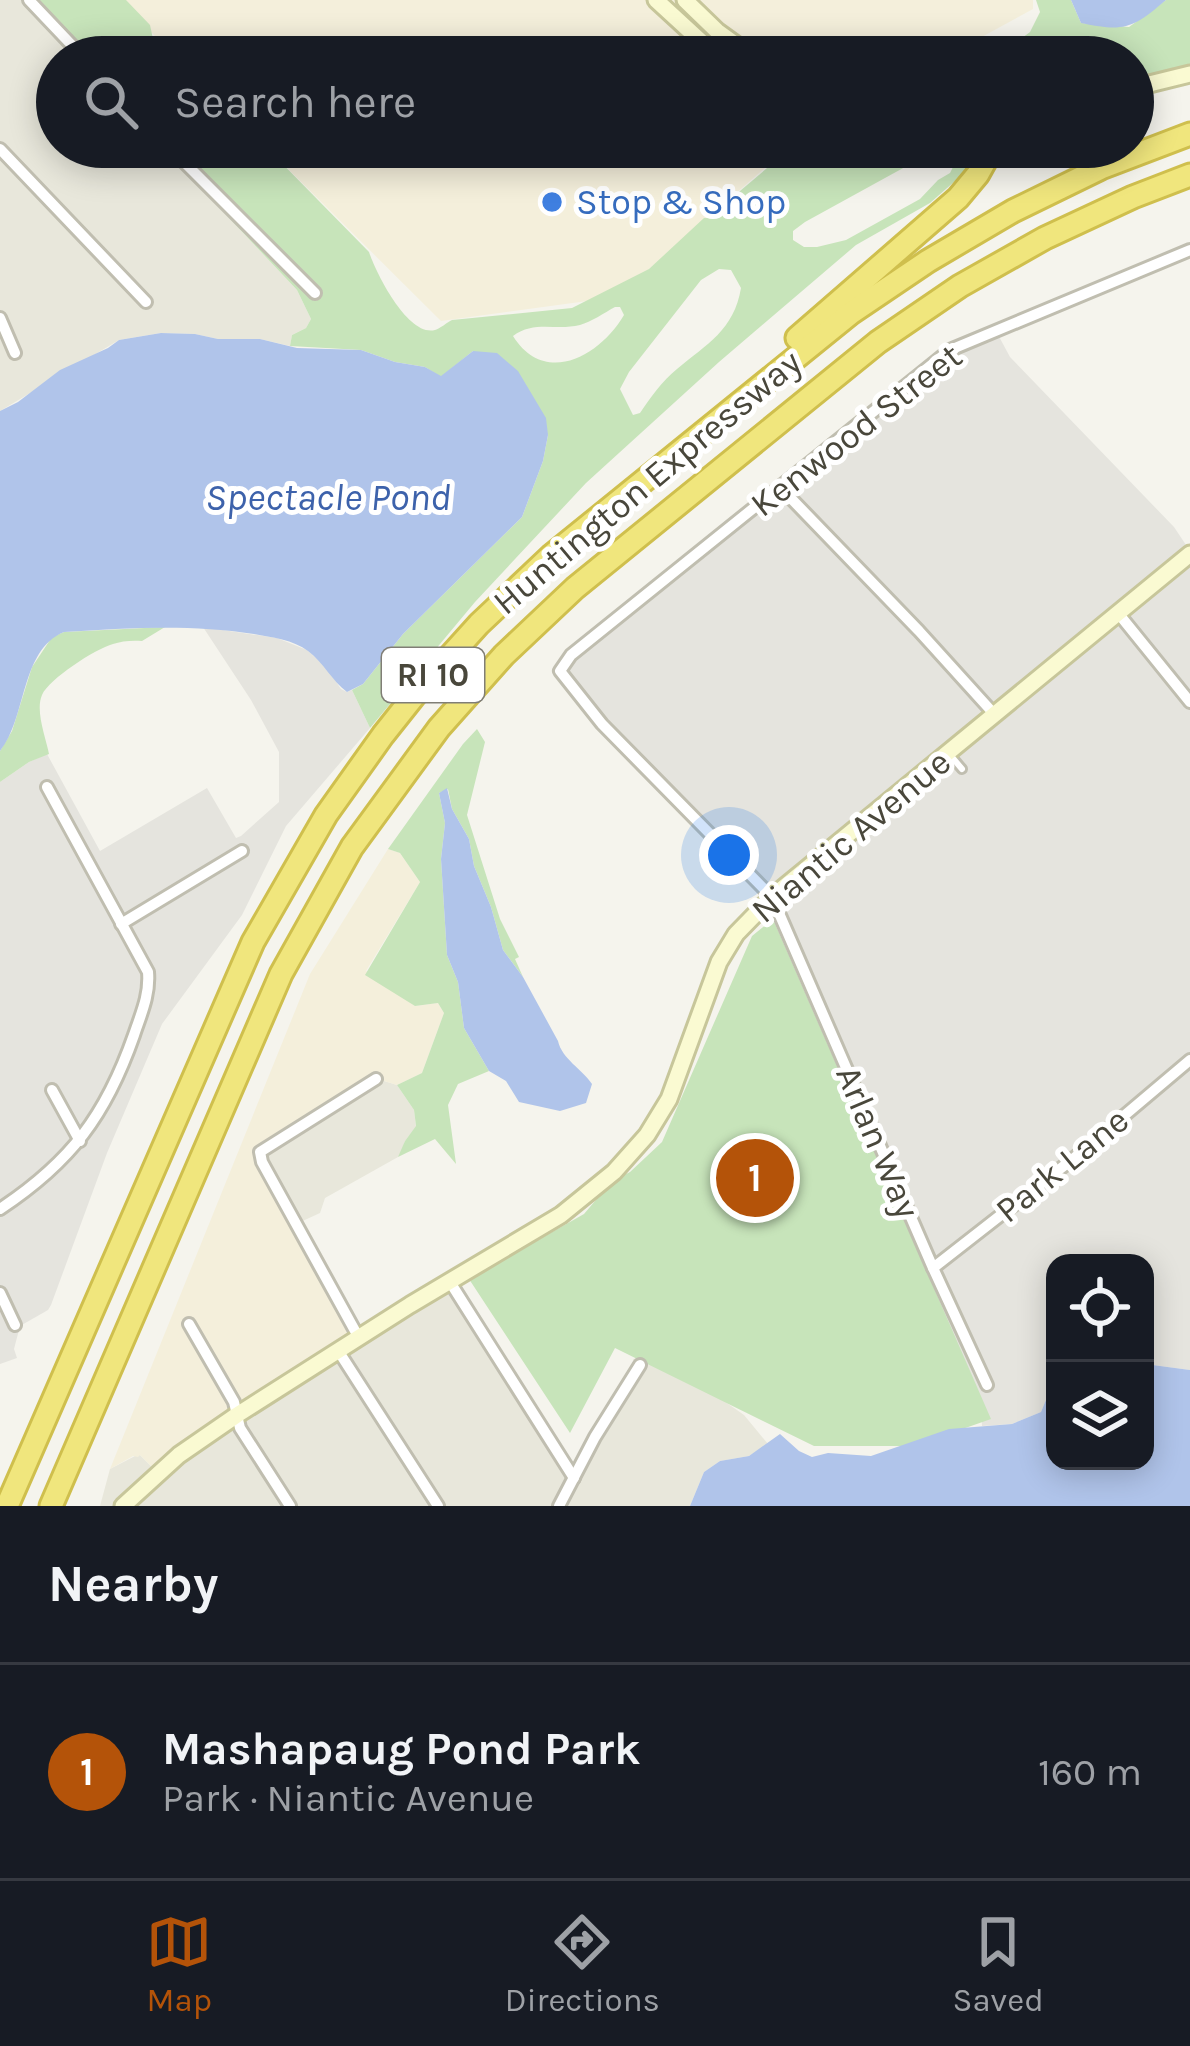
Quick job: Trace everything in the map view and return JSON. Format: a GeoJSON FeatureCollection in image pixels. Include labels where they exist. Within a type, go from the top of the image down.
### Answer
{"type":"FeatureCollection","features":[{"type":"Feature","properties":{"kind":"highway","name":"Huntington Expressway"},"geometry":{"type":"LineString","coordinates":[[1154,149],[1190,134]]}},
{"type":"Feature","properties":{"kind":"highway"},"geometry":{"type":"LineString","coordinates":[[978,174],[979,168]]}},
{"type":"Feature","properties":{"kind":"highway"},"geometry":{"type":"LineString","coordinates":[[684,446],[770,361],[948,207],[981,168]]}},
{"type":"Feature","properties":{"kind":"highway","name":"Huntington Expressway"},"geometry":{"type":"LineString","coordinates":[[7,1506],[231,988],[317,829],[383,735],[479,624],[551,556],[850,313],[928,261],[1056,189],[1107,168]]}},
{"type":"Feature","properties":{"kind":"highway","name":"Huntington Expressway"},"geometry":{"type":"LineString","coordinates":[[50,1506],[288,959],[370,820],[460,703],[575,588],[878,342],[960,286],[1045,238],[1190,175]]}},
{"type":"Feature","properties":{"kind":"street"},"geometry":{"type":"LineString","coordinates":[[29,0],[63,36]]}},
{"type":"Feature","properties":{"kind":"street"},"geometry":{"type":"LineString","coordinates":[[656,0],[695,36]]}},
{"type":"Feature","properties":{"kind":"street"},"geometry":{"type":"LineString","coordinates":[[685,0],[724,36]]}},
{"type":"Feature","properties":{"kind":"street"},"geometry":{"type":"LineString","coordinates":[[1154,83],[1190,74]]}},
{"type":"Feature","properties":{"kind":"street"},"geometry":{"type":"LineString","coordinates":[[0,149],[146,302]]}},
{"type":"Feature","properties":{"kind":"street"},"geometry":{"type":"LineString","coordinates":[[190,168],[315,292]]}},
{"type":"Feature","properties":{"kind":"street","name":"Kenwood Street"},"geometry":{"type":"LineString","coordinates":[[772,897],[602,724],[560,671],[571,655],[950,350],[1190,250]]}},
{"type":"Feature","properties":{"kind":"street"},"geometry":{"type":"LineString","coordinates":[[0,318],[15,353]]}},
{"type":"Feature","properties":{"kind":"street"},"geometry":{"type":"LineString","coordinates":[[781,488],[994,715]]}},
{"type":"Feature","properties":{"kind":"street","name":"Niantic Avenue"},"geometry":{"type":"LineString","coordinates":[[129,1504],[179,1455],[561,1215],[614,1172],[647,1135],[669,1099],[719,962],[736,934],[772,897],[1190,554]]}},
{"type":"Feature","properties":{"kind":"street"},"geometry":{"type":"LineString","coordinates":[[1118,613],[1190,702]]}},
{"type":"Feature","properties":{"kind":"street"},"geometry":{"type":"LineString","coordinates":[[0,1209],[28,1190],[94,1123],[148,994],[148,972],[47,787]]}},
{"type":"Feature","properties":{"kind":"street"},"geometry":{"type":"LineString","coordinates":[[121,925],[242,851]]}},
{"type":"Feature","properties":{"kind":"street","name":"Arlan Way"},"geometry":{"type":"LineString","coordinates":[[772,897],[987,1385]]}},
{"type":"Feature","properties":{"kind":"street","name":"Park Lane"},"geometry":{"type":"LineString","coordinates":[[933,1268],[1190,1060]]}},
{"type":"Feature","properties":{"kind":"street"},"geometry":{"type":"LineString","coordinates":[[359,1338],[260,1151],[376,1079]]}},
{"type":"Feature","properties":{"kind":"street"},"geometry":{"type":"LineString","coordinates":[[52,1090],[80,1141]]}},
{"type":"Feature","properties":{"kind":"street"},"geometry":{"type":"LineString","coordinates":[[450,1282],[574,1478]]}},
{"type":"Feature","properties":{"kind":"street"},"geometry":{"type":"LineString","coordinates":[[0,1293],[15,1325]]}},
{"type":"Feature","properties":{"kind":"street"},"geometry":{"type":"LineString","coordinates":[[189,1324],[233,1402],[240,1428],[290,1506]]}},
{"type":"Feature","properties":{"kind":"street"},"geometry":{"type":"LineString","coordinates":[[339,1352],[438,1506]]}},
{"type":"Feature","properties":{"kind":"street"},"geometry":{"type":"LineString","coordinates":[[559,1506],[640,1365]]}},
{"type":"Feature","properties":{"kind":"lane"},"geometry":{"type":"LineString","coordinates":[[948,753],[962,769]]}},
{"type":"Feature","properties":{"kind":"shaded area"},"geometry":{"type":"Polygon","coordinates":[[[0,0],[23,0],[57,36],[36,36],[36,168],[182,168],[297,290],[311,319],[306,328],[292,335],[290,346],[195,334],[161,333],[119,340],[0,411],[0,0]]]}},
{"type":"Feature","properties":{"kind":"shaded area"},"geometry":{"type":"Polygon","coordinates":[[[119,0],[1033,0],[1033,9],[984,36],[155,36],[119,0]]]}},
{"type":"Feature","properties":{"kind":"shaded area"},"geometry":{"type":"Polygon","coordinates":[[[287,168],[765,168],[617,297],[441,321],[287,168]]]}},
{"type":"Feature","properties":{"kind":"shaded area"},"geometry":{"type":"Polygon","coordinates":[[[996,331],[1010,357],[1174,527],[1190,551],[1190,1370],[1154,1365],[1154,1254],[1046,1254],[1046,1400],[1041,1412],[1012,1424],[982,1426],[981,1405],[927,1290],[934,1265],[775,900],[575,691],[564,665],[930,366],[996,331]]]}},
{"type":"Feature","properties":{"kind":"shaded area"},"geometry":{"type":"Polygon","coordinates":[[[203,627],[277,638],[307,650],[341,689],[352,690],[370,728],[286,826],[242,915],[162,1024],[107,1153],[51,1305],[20,1326],[14,1349],[17,1358],[0,1364],[0,782],[47,754],[100,851],[207,788],[236,838],[241,836],[279,802],[279,752],[203,627]]]}},
{"type":"Feature","properties":{"kind":"shaded area"},"geometry":{"type":"Polygon","coordinates":[[[388,849],[400,853],[420,882],[366,971],[415,1006],[438,1003],[444,1013],[422,1073],[397,1085],[381,1080],[260,1152],[363,1337],[158,1473],[140,1455],[110,1469],[310,974],[388,849]]]}},
{"type":"Feature","properties":{"kind":"shaded area"},"geometry":{"type":"Polygon","coordinates":[[[381,1080],[397,1085],[414,1110],[416,1127],[402,1151],[325,1198],[320,1213],[296,1224],[260,1152],[381,1080]]]}},
{"type":"Feature","properties":{"kind":"shaded area"},"geometry":{"type":"Polygon","coordinates":[[[447,1284],[575,1475],[636,1368],[633,1359],[643,1357],[697,1382],[744,1415],[768,1444],[749,1456],[720,1461],[704,1472],[690,1506],[100,1506],[110,1469],[139,1454],[158,1473],[447,1284]]]}},
{"type":"Feature","properties":{"kind":"green space"},"geometry":{"type":"Polygon","coordinates":[[[23,0],[126,0],[150,25],[152,36],[57,36],[23,0]]]}},
{"type":"Feature","properties":{"kind":"green space"},"geometry":{"type":"Polygon","coordinates":[[[1036,0],[1071,0],[1081,23],[1129,27],[1166,0],[1190,0],[1190,80],[1154,89],[1154,36],[1025,36],[1040,12],[1036,0]]]}},
{"type":"Feature","properties":{"kind":"green space"},"geometry":{"type":"Polygon","coordinates":[[[182,168],[287,168],[369,252],[404,314],[425,330],[435,330],[452,320],[572,308],[649,269],[767,168],[903,168],[793,231],[793,240],[804,247],[817,247],[846,240],[920,199],[952,168],[970,168],[930,203],[856,245],[586,483],[475,602],[370,728],[352,690],[363,684],[403,634],[522,517],[548,435],[473,351],[441,377],[425,367],[361,350],[290,346],[292,335],[306,328],[311,319],[297,290],[182,168]],[[719,269],[701,280],[629,372],[620,389],[633,415],[718,335],[732,315],[741,288],[731,270],[719,269]],[[615,307],[580,325],[529,328],[513,336],[540,360],[572,360],[614,330],[624,315],[615,307]]]}},
{"type":"Feature","properties":{"kind":"green space"},"geometry":{"type":"Polygon","coordinates":[[[165,627],[142,641],[105,647],[54,681],[42,695],[40,709],[49,754],[0,782],[0,751],[12,731],[32,667],[52,637],[64,632],[165,627]]]}},
{"type":"Feature","properties":{"kind":"green space"},"geometry":{"type":"Polygon","coordinates":[[[477,729],[485,742],[467,815],[523,977],[503,950],[469,839],[452,809],[448,789],[439,793],[445,823],[441,859],[447,955],[458,982],[464,1028],[489,1071],[458,1084],[448,1105],[456,1164],[435,1139],[398,1157],[416,1126],[414,1110],[397,1085],[422,1073],[444,1013],[438,1003],[415,1006],[365,975],[420,882],[400,853],[388,849],[477,729]]]}},
{"type":"Feature","properties":{"kind":"green space"},"geometry":{"type":"Polygon","coordinates":[[[773,919],[991,1419],[914,1446],[814,1446],[615,1348],[570,1433],[469,1279],[584,1214],[612,1181],[630,1172],[662,1142],[752,936],[773,919]]]}},
{"type":"Feature","properties":{"kind":"water"},"geometry":{"type":"Polygon","coordinates":[[[1071,0],[1166,0],[1136,22],[1108,27],[1081,23],[1071,0]]]}},
{"type":"Feature","properties":{"kind":"water","name":"Spectacle Pond"},"geometry":{"type":"Polygon","coordinates":[[[161,333],[361,350],[425,367],[441,376],[473,351],[497,353],[518,371],[546,418],[543,461],[522,517],[403,634],[363,684],[347,692],[308,651],[275,638],[183,628],[64,632],[39,654],[0,751],[0,411],[60,370],[119,340],[161,333]]]}},
{"type":"Feature","properties":{"kind":"water"},"geometry":{"type":"Polygon","coordinates":[[[447,788],[452,809],[469,839],[503,950],[564,1053],[592,1084],[586,1103],[560,1111],[519,1102],[506,1081],[489,1071],[464,1028],[458,982],[447,955],[441,859],[445,823],[439,793],[447,788]]]}},
{"type":"Feature","properties":{"kind":"water"},"geometry":{"type":"Polygon","coordinates":[[[1154,1365],[1190,1370],[1190,1506],[690,1506],[704,1472],[720,1461],[749,1456],[780,1434],[812,1457],[828,1453],[871,1456],[949,1429],[1012,1424],[1041,1412],[1046,1400],[1046,1470],[1154,1470],[1154,1365]]]}},
{"type":"Feature","properties":{"kind":"place","name":"Stop & Shop"},"geometry":{"type":"Point","coordinates":[552,202]}},
{"type":"Feature","properties":{"kind":"place","name":"Mashapaug Pond Park"},"geometry":{"type":"Point","coordinates":[755,1178]}}]}
